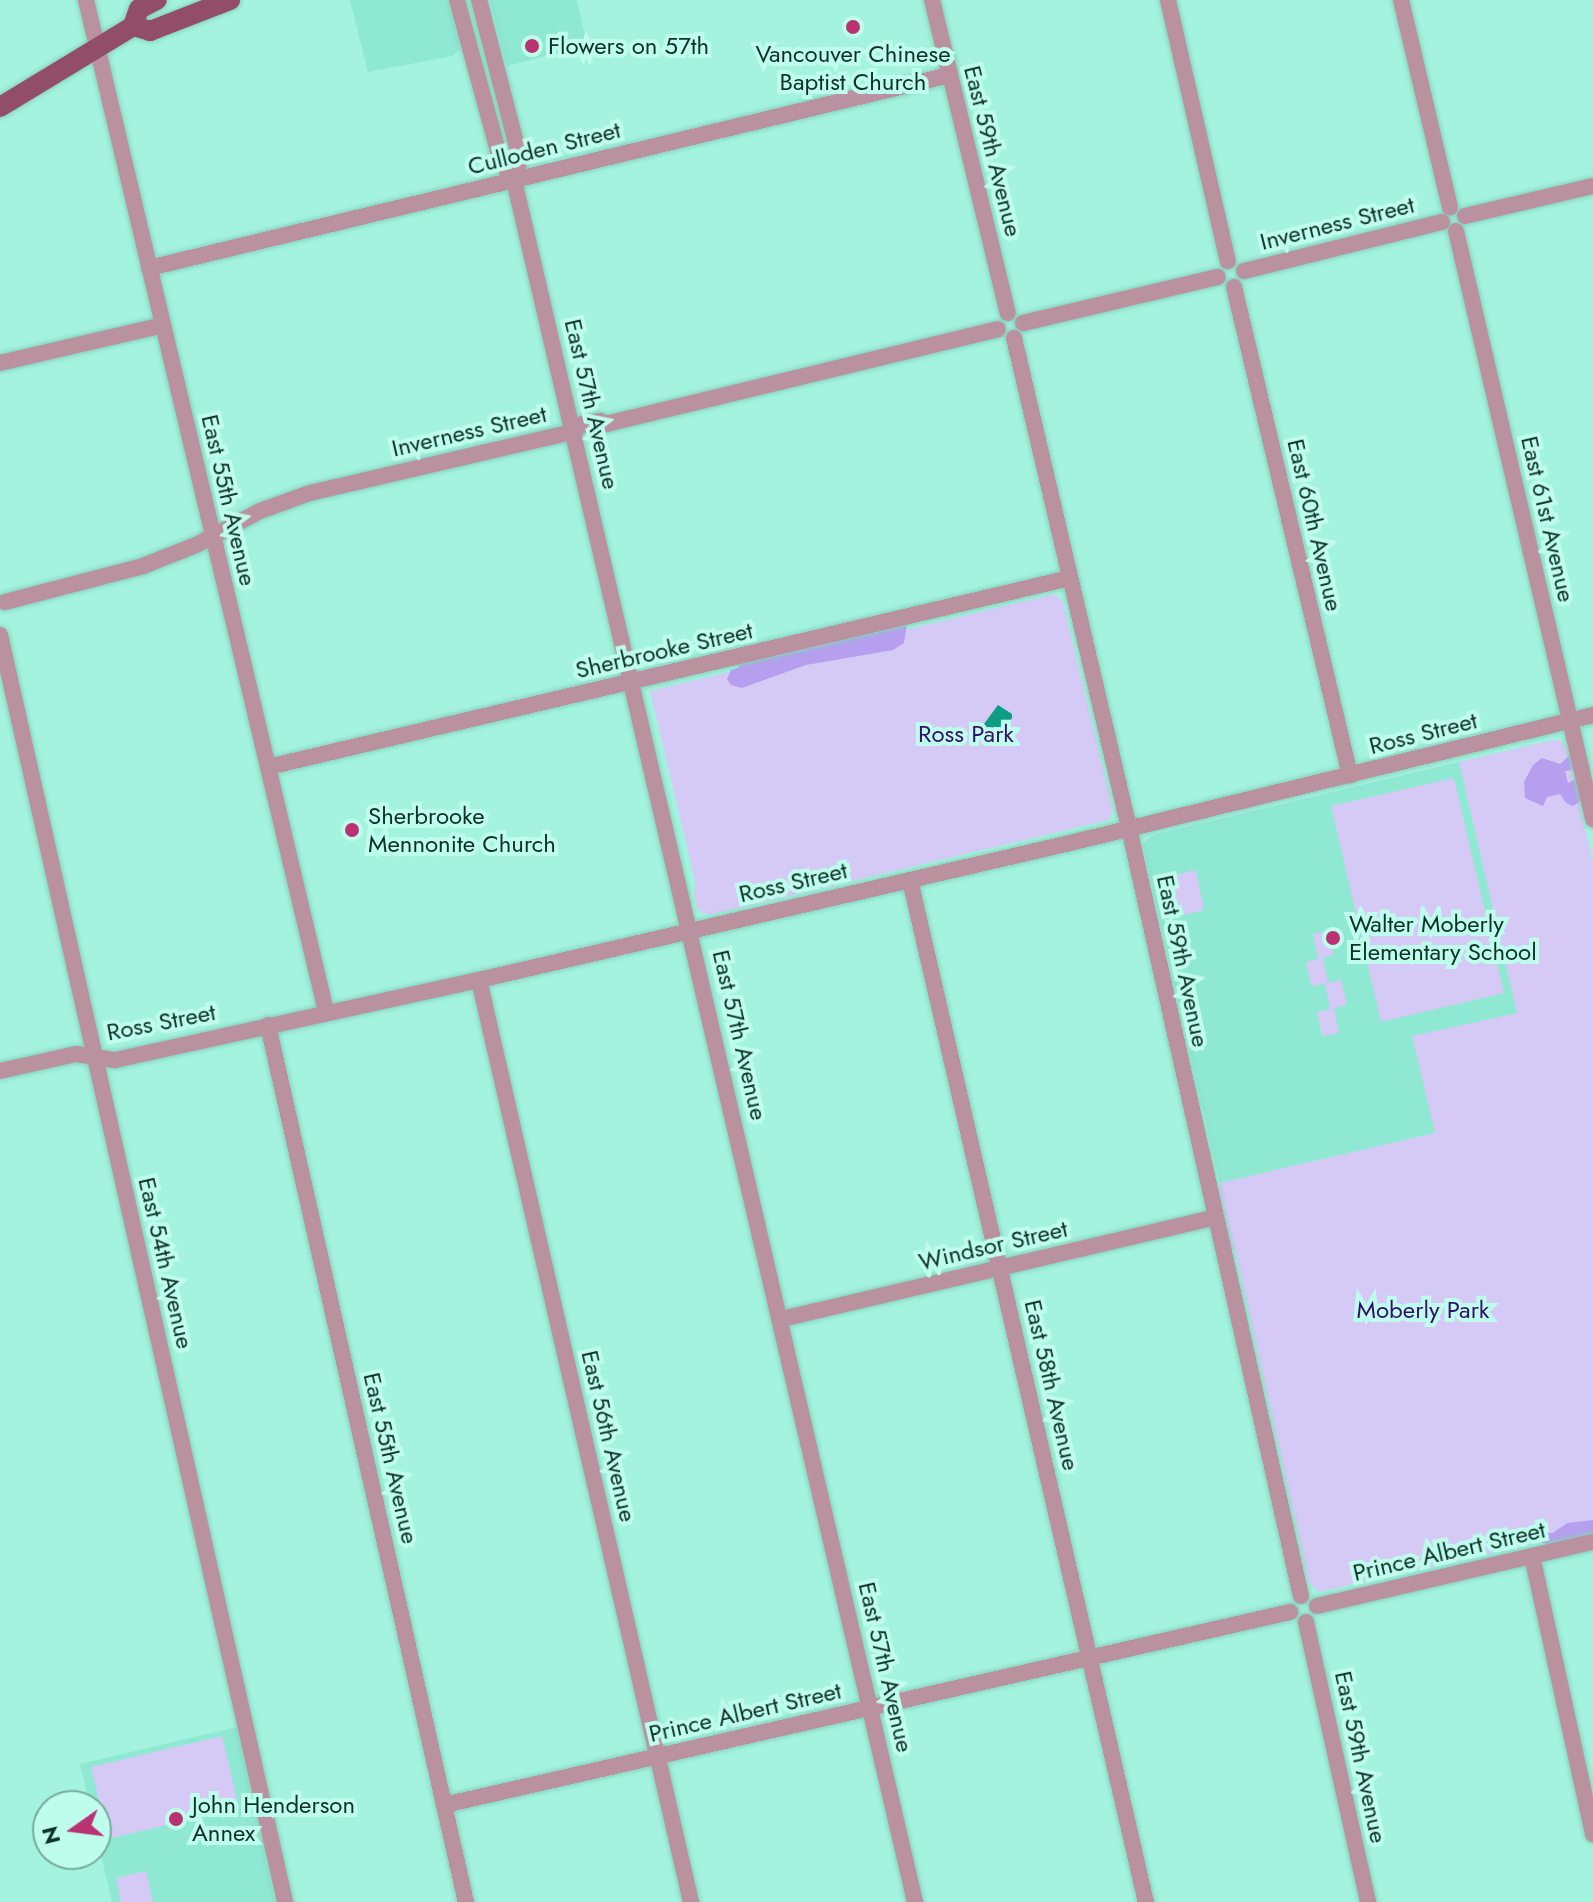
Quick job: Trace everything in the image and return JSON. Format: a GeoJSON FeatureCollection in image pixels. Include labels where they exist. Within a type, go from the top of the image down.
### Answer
{"type":"FeatureCollection","features":[{"type":"Feature","properties":{"kind":"main road"},"geometry":{"type":"LineString","coordinates":[[0,107],[133,26],[139,9],[157,0]]}},
{"type":"Feature","properties":{"kind":"main road"},"geometry":{"type":"LineString","coordinates":[[133,26],[150,31],[230,0]]}},
{"type":"Feature","properties":{"kind":"street","name":"East 55th Avenue"},"geometry":{"type":"LineString","coordinates":[[86,0],[326,1011]]}},
{"type":"Feature","properties":{"kind":"street","name":"East 57th Avenue"},"geometry":{"type":"LineString","coordinates":[[457,0],[501,162],[514,180],[782,1319],[915,1902]]}},
{"type":"Feature","properties":{"kind":"street","name":"East 57th Avenue"},"geometry":{"type":"LineString","coordinates":[[479,0],[520,158],[514,180]]}},
{"type":"Feature","properties":{"kind":"street","name":"East 59th Avenue"},"geometry":{"type":"LineString","coordinates":[[932,0],[1008,313]]}},
{"type":"Feature","properties":{"kind":"street"},"geometry":{"type":"LineString","coordinates":[[1168,0],[1228,261]]}},
{"type":"Feature","properties":{"kind":"street","name":"East 61st Avenue"},"geometry":{"type":"LineString","coordinates":[[1401,0],[1593,819]]}},
{"type":"Feature","properties":{"kind":"street","name":"Culloden Street"},"geometry":{"type":"LineString","coordinates":[[149,268],[950,75]]}},
{"type":"Feature","properties":{"kind":"street","name":"Inverness Street"},"geometry":{"type":"LineString","coordinates":[[1244,271],[1593,186]]}},
{"type":"Feature","properties":{"kind":"street"},"geometry":{"type":"LineString","coordinates":[[1228,261],[1236,262],[1244,271],[1243,279],[1234,287],[1223,284],[1218,277],[1219,269],[1228,261]]}},
{"type":"Feature","properties":{"kind":"street"},"geometry":{"type":"LineString","coordinates":[[1023,323],[1218,277]]}},
{"type":"Feature","properties":{"kind":"street","name":"East 60th Avenue"},"geometry":{"type":"LineString","coordinates":[[1234,287],[1350,775]]}},
{"type":"Feature","properties":{"kind":"street"},"geometry":{"type":"LineString","coordinates":[[1008,313],[1019,316],[1023,323],[1023,330],[1014,338],[1006,338],[998,329],[1001,317],[1008,313]]}},
{"type":"Feature","properties":{"kind":"street"},"geometry":{"type":"LineString","coordinates":[[0,363],[163,325]]}},
{"type":"Feature","properties":{"kind":"street","name":"Inverness Street"},"geometry":{"type":"LineString","coordinates":[[2,604],[143,566],[213,536],[260,511],[310,493],[573,432],[583,424],[600,421],[606,424],[998,329]]}},
{"type":"Feature","properties":{"kind":"street","name":"East 59th Avenue"},"geometry":{"type":"LineString","coordinates":[[1014,338],[1129,828],[1301,1596]]}},
{"type":"Feature","properties":{"kind":"street","name":"Sherbrooke Street"},"geometry":{"type":"LineString","coordinates":[[268,767],[1070,578]]}},
{"type":"Feature","properties":{"kind":"street","name":"East 54th Avenue"},"geometry":{"type":"LineString","coordinates":[[0,635],[285,1902]]}},
{"type":"Feature","properties":{"kind":"street","name":"Ross Street"},"geometry":{"type":"LineString","coordinates":[[0,1071],[76,1054],[118,1059],[326,1011],[479,980],[1129,828],[1593,715]]}},
{"type":"Feature","properties":{"kind":"street","name":"East 58th Avenue"},"geometry":{"type":"LineString","coordinates":[[910,880],[1146,1902]]}},
{"type":"Feature","properties":{"kind":"street","name":"East 56th Avenue"},"geometry":{"type":"LineString","coordinates":[[479,980],[691,1902]]}},
{"type":"Feature","properties":{"kind":"street","name":"East 55th Avenue"},"geometry":{"type":"LineString","coordinates":[[268,1025],[466,1902]]}},
{"type":"Feature","properties":{"kind":"street","name":"Windsor Street"},"geometry":{"type":"LineString","coordinates":[[782,1319],[1214,1218]]}},
{"type":"Feature","properties":{"kind":"street","name":"Prince Albert Street"},"geometry":{"type":"LineString","coordinates":[[1317,1606],[1593,1542]]}},
{"type":"Feature","properties":{"kind":"street"},"geometry":{"type":"LineString","coordinates":[[1532,1556],[1593,1834]]}},
{"type":"Feature","properties":{"kind":"street"},"geometry":{"type":"LineString","coordinates":[[1301,1596],[1309,1597],[1317,1606],[1314,1618],[1306,1622],[1295,1619],[1290,1612],[1291,1604],[1301,1596]]}},
{"type":"Feature","properties":{"kind":"street","name":"Prince Albert Street"},"geometry":{"type":"LineString","coordinates":[[444,1805],[1290,1612]]}},
{"type":"Feature","properties":{"kind":"street","name":"East 59th Avenue"},"geometry":{"type":"LineString","coordinates":[[1306,1622],[1368,1902]]}},
{"type":"Feature","properties":{"kind":"shaded area"},"geometry":{"type":"Polygon","coordinates":[[[350,0],[448,0],[460,49],[452,56],[368,72],[350,0]]]}},
{"type":"Feature","properties":{"kind":"shaded area"},"geometry":{"type":"Polygon","coordinates":[[[490,0],[577,0],[587,45],[507,66],[490,0]]]}},
{"type":"Feature","properties":{"kind":"shaded area"},"geometry":{"type":"Polygon","coordinates":[[[907,624],[904,643],[893,650],[806,665],[742,688],[731,685],[727,679],[741,660],[907,624]]]}},
{"type":"Feature","properties":{"kind":"shaded area"},"geometry":{"type":"Polygon","coordinates":[[[998,705],[1012,714],[1012,718],[992,744],[978,732],[998,705]]]}},
{"type":"Feature","properties":{"kind":"shaded area"},"geometry":{"type":"Polygon","coordinates":[[[1571,754],[1574,770],[1565,771],[1568,783],[1576,779],[1584,799],[1573,806],[1566,803],[1560,794],[1547,797],[1543,806],[1525,798],[1524,782],[1533,765],[1542,758],[1560,764],[1571,754]]]}},
{"type":"Feature","properties":{"kind":"shaded area","name":"Walter Moberly Elementary School"},"geometry":{"type":"Polygon","coordinates":[[[1459,762],[1517,1013],[1435,1133],[1220,1183],[1143,844],[1153,835],[1459,762]]]}},
{"type":"Feature","properties":{"kind":"shaded area"},"geometry":{"type":"Polygon","coordinates":[[[1593,1520],[1593,1539],[1551,1546],[1537,1541],[1544,1533],[1553,1533],[1567,1523],[1593,1520]]]}},
{"type":"Feature","properties":{"kind":"shaded area","name":"John Henderson Annex"},"geometry":{"type":"Polygon","coordinates":[[[237,1727],[275,1902],[112,1902],[105,1870],[112,1870],[112,1790],[86,1790],[80,1764],[237,1727]]]}},
{"type":"Feature","properties":{"kind":"green space","name":"Ross Park"},"geometry":{"type":"Polygon","coordinates":[[[1055,594],[1063,602],[1113,810],[1109,820],[709,915],[698,910],[694,895],[695,881],[650,691],[1055,594]]]}},
{"type":"Feature","properties":{"kind":"green space","name":"Moberly Park"},"geometry":{"type":"Polygon","coordinates":[[[1553,740],[1562,741],[1567,748],[1593,864],[1593,1530],[1319,1592],[1309,1583],[1235,1250],[1231,1247],[1218,1190],[1220,1183],[1435,1133],[1412,1036],[1517,1013],[1459,762],[1553,740]]]}},
{"type":"Feature","properties":{"kind":"green space"},"geometry":{"type":"Polygon","coordinates":[[[1454,778],[1504,993],[1381,1022],[1331,806],[1454,778]]]}},
{"type":"Feature","properties":{"kind":"green space"},"geometry":{"type":"Polygon","coordinates":[[[1196,870],[1204,910],[1178,916],[1169,876],[1196,870]]]}},
{"type":"Feature","properties":{"kind":"green space"},"geometry":{"type":"Polygon","coordinates":[[[1329,931],[1334,955],[1323,958],[1328,983],[1341,980],[1347,1005],[1334,1008],[1339,1033],[1322,1036],[1317,1012],[1330,1009],[1325,984],[1311,986],[1306,962],[1318,959],[1313,934],[1329,931]]]}},
{"type":"Feature","properties":{"kind":"green space"},"geometry":{"type":"Polygon","coordinates":[[[222,1736],[239,1808],[112,1838],[112,1790],[96,1790],[91,1767],[222,1736]]]}},
{"type":"Feature","properties":{"kind":"green space"},"geometry":{"type":"Polygon","coordinates":[[[146,1871],[153,1902],[121,1902],[116,1878],[146,1871]]]}},
{"type":"Feature","properties":{"kind":"place","name":"Vancouver Chinese Baptist Church"},"geometry":{"type":"Point","coordinates":[853,27]}},
{"type":"Feature","properties":{"kind":"place","name":"Flowers on 57th"},"geometry":{"type":"Point","coordinates":[532,46]}},
{"type":"Feature","properties":{"kind":"place","name":"Sherbrooke Mennonite Church"},"geometry":{"type":"Point","coordinates":[352,830]}},
{"type":"Feature","properties":{"kind":"place","name":"Walter Moberly Elementary School"},"geometry":{"type":"Point","coordinates":[1333,938]}},
{"type":"Feature","properties":{"kind":"place","name":"John Henderson Annex"},"geometry":{"type":"Point","coordinates":[176,1819]}}]}
